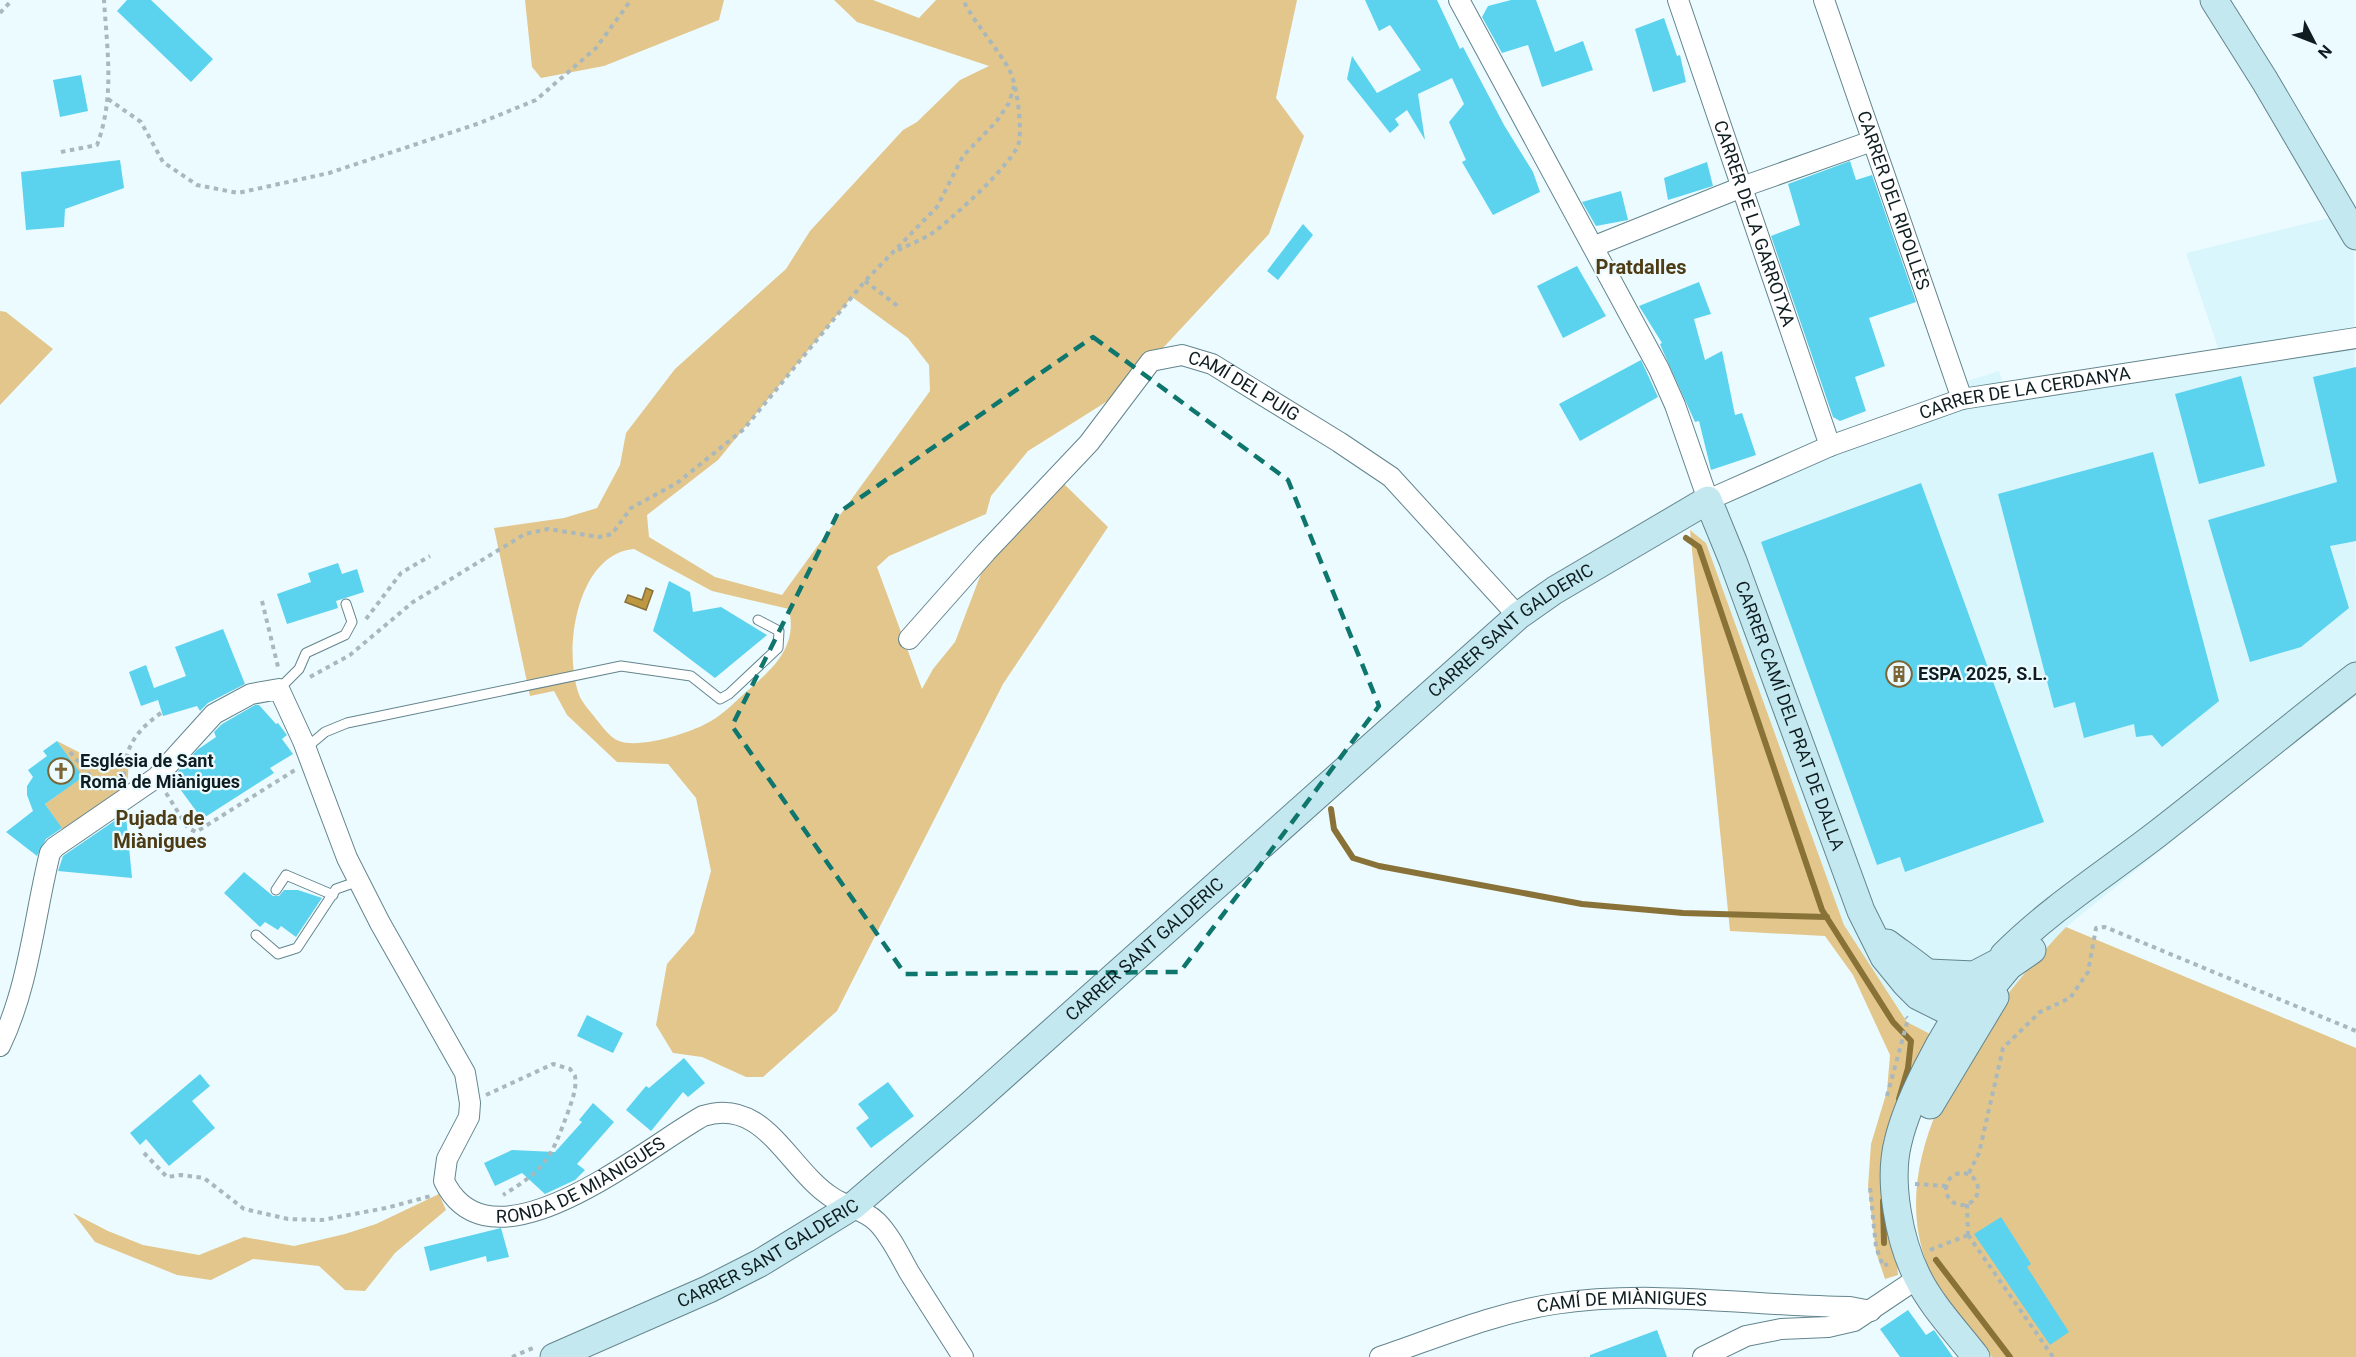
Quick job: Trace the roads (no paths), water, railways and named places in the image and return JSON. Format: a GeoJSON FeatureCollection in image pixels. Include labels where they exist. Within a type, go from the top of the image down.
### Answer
{"type":"FeatureCollection","features":[{"type":"Feature","properties":{"kind":"street","name":"CARRER DE LA GARROTXA"},"geometry":{"type":"LineString","coordinates":[[1678,0],[1830,446]]}},
{"type":"Feature","properties":{"kind":"street","name":"CARRER DEL RIPOLLÈS"},"geometry":{"type":"LineString","coordinates":[[1824,0],[1962,399]]}},
{"type":"Feature","properties":{"kind":"street"},"geometry":{"type":"LineString","coordinates":[[2214,0],[2265,81],[2356,236]]}},
{"type":"Feature","properties":{"kind":"street"},"geometry":{"type":"LineString","coordinates":[[1464,1],[1595,246],[1671,396],[1708,500]]}},
{"type":"Feature","properties":{"kind":"street"},"geometry":{"type":"LineString","coordinates":[[1595,246],[1742,187],[1872,141]]}},
{"type":"Feature","properties":{"kind":"street","name":"CARRER DE LA CERDANYA"},"geometry":{"type":"LineString","coordinates":[[1708,500],[1830,446],[1962,399],[2356,338]]}},
{"type":"Feature","properties":{"kind":"street","name":"CAMÍ DEL PUIG"},"geometry":{"type":"LineString","coordinates":[[909,639],[986,552],[1089,443],[1151,361],[1182,355],[1212,364],[1339,442],[1391,477],[1518,616]]}},
{"type":"Feature","properties":{"kind":"street","name":"CARRER SANT GALDERIC"},"geometry":{"type":"LineString","coordinates":[[554,1357],[709,1289],[760,1263],[843,1202],[968,1108],[1518,616],[1555,590],[1708,500]]}},
{"type":"Feature","properties":{"kind":"street","name":"CARRER CAMÍ DEL PRAT DE DALLA"},"geometry":{"type":"LineString","coordinates":[[1708,500],[1733,561],[1861,911],[1872,932],[1914,966],[1918,996]]}},
{"type":"Feature","properties":{"kind":"street"},"geometry":{"type":"LineString","coordinates":[[1976,1357],[1913,1267],[1893,1185],[1897,1143],[1911,1105],[1959,1012],[1997,963],[2070,897],[2113,868],[2356,676]]}},
{"type":"Feature","properties":{"kind":"street"},"geometry":{"type":"LineString","coordinates":[[0,1046],[9,1027],[20,990],[50,853],[54,847],[157,777],[214,714],[251,694],[279,689],[308,753],[336,831],[359,881]]}},
{"type":"Feature","properties":{"kind":"street"},"geometry":{"type":"LineString","coordinates":[[1926,1112],[2003,985],[2032,950],[2113,868]]}},
{"type":"Feature","properties":{"kind":"street","name":"RONDA DE MIÀNIGUES"},"geometry":{"type":"LineString","coordinates":[[359,881],[380,923],[465,1073],[470,1103],[463,1131],[447,1159],[444,1181],[449,1192],[459,1204],[476,1215],[507,1217],[529,1214],[547,1208],[600,1179],[684,1127],[717,1112],[742,1114],[751,1119],[843,1202]]}},
{"type":"Feature","properties":{"kind":"street"},"geometry":{"type":"LineString","coordinates":[[1959,1012],[1976,1007],[2009,966],[2032,950]]}},
{"type":"Feature","properties":{"kind":"street"},"geometry":{"type":"LineString","coordinates":[[1918,996],[1974,975],[1997,963]]}},
{"type":"Feature","properties":{"kind":"street"},"geometry":{"type":"LineString","coordinates":[[1901,1225],[1905,1183],[1934,1080],[1958,1034],[1959,1012],[1945,990],[1918,996]]}},
{"type":"Feature","properties":{"kind":"street"},"geometry":{"type":"LineString","coordinates":[[1918,996],[1930,1024],[1934,1042],[1933,1060]]}},
{"type":"Feature","properties":{"kind":"street"},"geometry":{"type":"LineString","coordinates":[[843,1202],[877,1222],[963,1357]]}},
{"type":"Feature","properties":{"kind":"street"},"geometry":{"type":"LineString","coordinates":[[1703,1357],[1746,1336],[1780,1329],[1828,1327],[1854,1321],[1871,1311],[1913,1267]]}},
{"type":"Feature","properties":{"kind":"street","name":"CAMÍ DE MIÀNIGUES"},"geometry":{"type":"LineString","coordinates":[[1380,1357],[1508,1315],[1555,1304],[1679,1298],[1850,1307],[1871,1311]]}},
{"type":"Feature","properties":{"kind":"lane"},"geometry":{"type":"LineString","coordinates":[[279,689],[299,669],[306,653],[345,635],[352,622],[346,604]]}},
{"type":"Feature","properties":{"kind":"lane"},"geometry":{"type":"LineString","coordinates":[[308,753],[325,732],[347,723],[621,666],[691,676],[720,699],[729,694],[778,648],[781,638],[779,632],[758,620]]}},
{"type":"Feature","properties":{"kind":"lane"},"geometry":{"type":"LineString","coordinates":[[276,890],[286,875],[333,895]]}},
{"type":"Feature","properties":{"kind":"lane"},"geometry":{"type":"LineString","coordinates":[[256,935],[278,954],[291,952],[297,948],[336,889],[359,881]]}},
{"type":"Feature","properties":{"kind":"waterway"},"geometry":{"type":"LineString","coordinates":[[1686,538],[1699,547],[1822,910],[1893,1022],[1911,1041],[1908,1068],[1899,1099]]}},
{"type":"Feature","properties":{"kind":"waterway"},"geometry":{"type":"LineString","coordinates":[[1331,809],[1334,829],[1353,858],[1379,866],[1582,904],[1683,913],[1827,917]]}},
{"type":"Feature","properties":{"kind":"waterway"},"geometry":{"type":"LineString","coordinates":[[1883,1201],[1884,1243]]}},
{"type":"Feature","properties":{"kind":"waterway"},"geometry":{"type":"LineString","coordinates":[[1936,1260],[2010,1357]]}},
{"type":"Feature","properties":{"kind":"place","name":"ESPA 2025, S.L."},"geometry":{"type":"Point","coordinates":[1899,674]}},
{"type":"Feature","properties":{"kind":"place","name":"Església de Sant Romà de Miànigues"},"geometry":{"type":"Point","coordinates":[61,771]}},
{"type":"Feature","properties":{"kind":"district","name":"Pratdalles"},"geometry":{"type":"Point","coordinates":[1641,267]}},
{"type":"Feature","properties":{"kind":"district","name":"Pujada de Miànigues"},"geometry":{"type":"Point","coordinates":[160,830]}}]}
